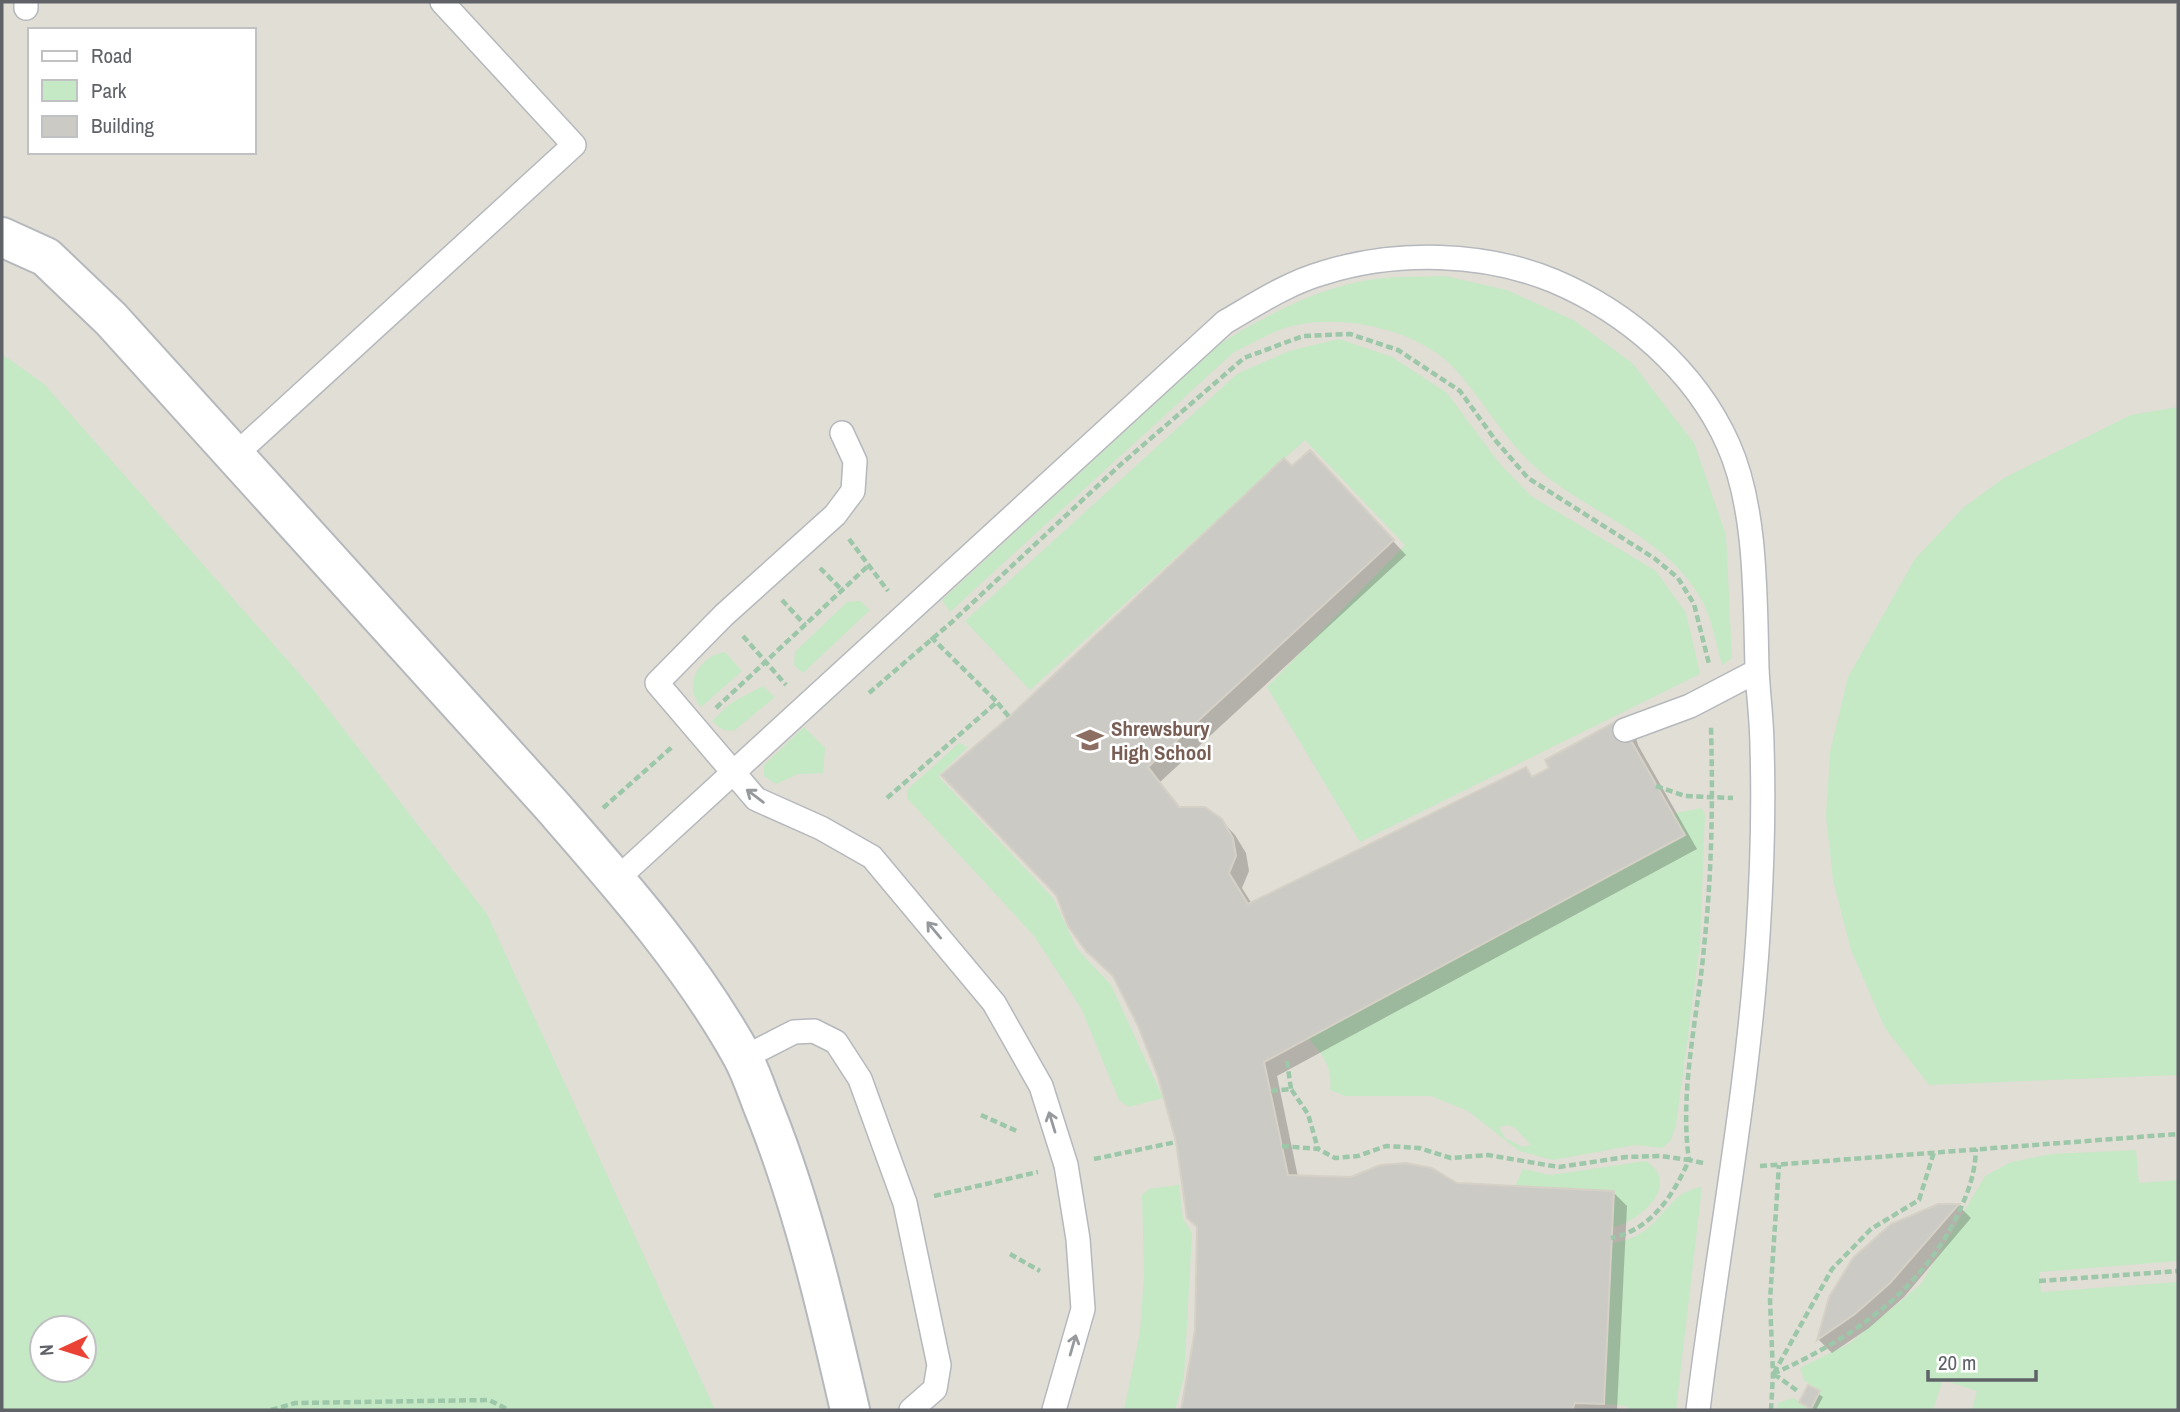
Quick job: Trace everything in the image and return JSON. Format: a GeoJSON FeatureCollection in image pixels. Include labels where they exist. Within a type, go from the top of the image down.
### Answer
{"type":"FeatureCollection","features":[{"type":"Feature","properties":{"kind":"street"},"geometry":{"type":"LineString","coordinates":[[2,237],[46,257],[111,319],[617,879],[695,980],[743,1058],[782,1155],[803,1224],[850,1410]]}},
{"type":"Feature","properties":{"kind":"lane"},"geometry":{"type":"LineString","coordinates":[[233,457],[574,145],[442,2]]}},
{"type":"Feature","properties":{"kind":"lane"},"geometry":{"type":"LineString","coordinates":[[617,879],[1225,322],[1271,295],[1322,273],[1368,263],[1436,257],[1488,261],[1535,273],[1589,296],[1655,344],[1700,395],[1728,444],[1745,503],[1756,609],[1762,796],[1757,950],[1733,1165],[1713,1286],[1698,1410]]}},
{"type":"Feature","properties":{"kind":"lane"},"geometry":{"type":"LineString","coordinates":[[842,433],[855,461],[853,491],[833,518],[724,615],[657,682],[732,774],[756,799],[821,828],[872,857],[994,1003],[1041,1086],[1066,1166],[1078,1239],[1083,1309],[1054,1410]]}},
{"type":"Feature","properties":{"kind":"lane"},"geometry":{"type":"LineString","coordinates":[[1625,730],[1690,706],[1757,671]]}},
{"type":"Feature","properties":{"kind":"lane"},"geometry":{"type":"LineString","coordinates":[[743,1058],[794,1031],[814,1031],[836,1042],[860,1079],[905,1203],[939,1365],[935,1389],[911,1410]]}},
{"type":"Feature","properties":{"kind":"path"},"geometry":{"type":"LineString","coordinates":[[864,697],[933,638],[1120,465],[1244,358],[1303,336],[1350,334],[1398,350],[1461,391],[1496,441],[1528,478],[1654,558],[1678,578],[1694,604],[1710,672]]}},
{"type":"Feature","properties":{"kind":"path"},"geometry":{"type":"LineString","coordinates":[[833,518],[891,594]]}},
{"type":"Feature","properties":{"kind":"path"},"geometry":{"type":"LineString","coordinates":[[711,713],[869,565]]}},
{"type":"Feature","properties":{"kind":"path"},"geometry":{"type":"LineString","coordinates":[[925,631],[1009,717]]}},
{"type":"Feature","properties":{"kind":"path"},"geometry":{"type":"LineString","coordinates":[[765,662],[789,688]]}},
{"type":"Feature","properties":{"kind":"path"},"geometry":{"type":"LineString","coordinates":[[887,798],[997,702]]}},
{"type":"Feature","properties":{"kind":"path"},"geometry":{"type":"LineString","coordinates":[[1611,1238],[1628,1234],[1654,1216],[1677,1186],[1689,1160],[1686,1106],[1705,945],[1714,799],[1712,722]]}},
{"type":"Feature","properties":{"kind":"path"},"geometry":{"type":"LineString","coordinates":[[576,833],[673,746]]}},
{"type":"Feature","properties":{"kind":"path"},"geometry":{"type":"LineString","coordinates":[[1656,786],[1685,796],[1714,799],[1762,796]]}},
{"type":"Feature","properties":{"kind":"path"},"geometry":{"type":"LineString","coordinates":[[1287,1061],[1291,1089],[1308,1114],[1318,1149]]}},
{"type":"Feature","properties":{"kind":"path"},"geometry":{"type":"LineString","coordinates":[[1271,1091],[1291,1089]]}},
{"type":"Feature","properties":{"kind":"path"},"geometry":{"type":"LineString","coordinates":[[981,1115],[1019,1132]]}},
{"type":"Feature","properties":{"kind":"path"},"geometry":{"type":"LineString","coordinates":[[1757,1166],[2178,1134]]}},
{"type":"Feature","properties":{"kind":"path"},"geometry":{"type":"LineString","coordinates":[[1282,1146],[1318,1149],[1335,1158],[1358,1156],[1386,1146],[1419,1148],[1451,1158],[1488,1155],[1559,1167],[1626,1157],[1661,1156],[1704,1164]]}},
{"type":"Feature","properties":{"kind":"path"},"geometry":{"type":"LineString","coordinates":[[1773,1374],[1830,1346],[1872,1319],[1928,1264],[1962,1206],[1976,1170],[1976,1149]]}},
{"type":"Feature","properties":{"kind":"path"},"geometry":{"type":"LineString","coordinates":[[1773,1374],[1832,1269],[1871,1229],[1919,1200],[1934,1152]]}},
{"type":"Feature","properties":{"kind":"path"},"geometry":{"type":"LineString","coordinates":[[1771,1410],[1773,1374],[1770,1300],[1779,1165]]}},
{"type":"Feature","properties":{"kind":"path"},"geometry":{"type":"LineString","coordinates":[[1010,1254],[1040,1272]]}},
{"type":"Feature","properties":{"kind":"path"},"geometry":{"type":"LineString","coordinates":[[2039,1281],[2178,1271]]}},
{"type":"Feature","properties":{"kind":"path"},"geometry":{"type":"LineString","coordinates":[[1773,1374],[1799,1392]]}},
{"type":"Feature","properties":{"kind":"path"},"geometry":{"type":"LineString","coordinates":[[271,1410],[295,1402],[489,1400],[509,1410]]}},
{"type":"Feature","properties":{"kind":"shaded area","name":"Shrewsbury High School"},"geometry":{"type":"Polygon","coordinates":[[[2,2],[2178,2],[2178,1410],[2,1410],[2,2]]]}},
{"type":"Feature","properties":{"kind":"green space"},"geometry":{"type":"Polygon","coordinates":[[[1445,276],[1507,290],[1575,321],[1632,363],[1694,443],[1726,535],[1732,658],[1722,665],[1705,606],[1669,559],[1540,471],[1516,447],[1466,382],[1440,355],[1422,344],[1380,328],[1334,322],[1285,328],[1234,352],[950,612],[942,600],[1220,344],[1299,301],[1342,286],[1385,278],[1445,276]]]}},
{"type":"Feature","properties":{"kind":"green space"},"geometry":{"type":"Polygon","coordinates":[[[1339,339],[1392,357],[1447,393],[1499,463],[1531,496],[1656,571],[1686,613],[1700,674],[1360,842],[1267,687],[1405,545],[1305,440],[1030,690],[965,621],[1237,374],[1289,351],[1339,339]]]}},
{"type":"Feature","properties":{"kind":"green space"},"geometry":{"type":"Polygon","coordinates":[[[2,354],[44,384],[311,687],[487,914],[715,1410],[2,1410],[2,354]]]}},
{"type":"Feature","properties":{"kind":"green space"},"geometry":{"type":"Polygon","coordinates":[[[2178,407],[2178,1075],[1929,1085],[1885,1028],[1851,950],[1833,880],[1826,816],[1830,752],[1848,677],[1915,559],[1964,507],[2004,478],[2131,415],[2178,407]]]}},
{"type":"Feature","properties":{"kind":"green space"},"geometry":{"type":"Polygon","coordinates":[[[860,601],[870,610],[803,673],[794,665],[795,652],[847,602],[860,601]]]}},
{"type":"Feature","properties":{"kind":"green space"},"geometry":{"type":"Polygon","coordinates":[[[725,652],[742,671],[701,707],[693,690],[696,673],[708,659],[725,652]]]}},
{"type":"Feature","properties":{"kind":"green space"},"geometry":{"type":"Polygon","coordinates":[[[763,686],[775,697],[734,731],[723,730],[712,721],[731,703],[763,686]]]}},
{"type":"Feature","properties":{"kind":"green space"},"geometry":{"type":"Polygon","coordinates":[[[804,727],[825,748],[823,773],[798,774],[776,784],[764,776],[764,765],[804,727]]]}},
{"type":"Feature","properties":{"kind":"green space"},"geometry":{"type":"Polygon","coordinates":[[[959,743],[968,747],[938,776],[1053,898],[1077,949],[1111,985],[1163,1098],[1129,1107],[1119,1100],[1081,1008],[1034,936],[907,798],[907,790],[959,743]]]}},
{"type":"Feature","properties":{"kind":"green space"},"geometry":{"type":"Polygon","coordinates":[[[1701,808],[1705,814],[1700,944],[1676,1125],[1671,1140],[1662,1148],[1635,1145],[1553,1160],[1519,1151],[1468,1111],[1431,1096],[1345,1096],[1330,1090],[1330,1075],[1326,1062],[1308,1038],[1672,814],[1701,808]],[[1508,1125],[1499,1127],[1505,1138],[1523,1147],[1531,1145],[1515,1128],[1508,1125]]]}},
{"type":"Feature","properties":{"kind":"green space"},"geometry":{"type":"Polygon","coordinates":[[[2136,1150],[2139,1183],[2178,1180],[2178,1261],[2039,1272],[2041,1292],[2178,1282],[2178,1410],[1972,1410],[1977,1391],[1943,1380],[1933,1410],[1778,1410],[1778,1403],[1793,1398],[1811,1408],[1820,1392],[1804,1380],[1800,1368],[1850,1343],[1921,1284],[1985,1176],[2011,1162],[2052,1154],[2136,1150]]]}},
{"type":"Feature","properties":{"kind":"green space"},"geometry":{"type":"Polygon","coordinates":[[[1646,1161],[1656,1171],[1660,1181],[1653,1201],[1634,1218],[1611,1228],[1614,1191],[1515,1186],[1523,1169],[1551,1175],[1646,1161]]]}},
{"type":"Feature","properties":{"kind":"green space"},"geometry":{"type":"Polygon","coordinates":[[[1179,1185],[1183,1219],[1192,1233],[1184,1377],[1175,1410],[1124,1410],[1140,1332],[1144,1275],[1142,1195],[1149,1189],[1179,1185]]]}},
{"type":"Feature","properties":{"kind":"green space"},"geometry":{"type":"Polygon","coordinates":[[[1702,1187],[1676,1410],[1628,1410],[1628,1406],[1604,1404],[1611,1243],[1642,1233],[1678,1197],[1702,1187]]]}},
{"type":"Feature","properties":{"kind":"building","name":"Shrewsbury High School"},"geometry":{"type":"Polygon","coordinates":[[[1310,450],[1394,540],[1148,767],[1179,807],[1205,807],[1222,819],[1233,838],[1236,856],[1229,873],[1248,904],[1526,767],[1532,777],[1549,768],[1545,760],[1622,718],[1625,730],[1685,835],[1264,1062],[1288,1175],[1351,1177],[1380,1165],[1406,1163],[1432,1168],[1457,1183],[1614,1191],[1604,1404],[1575,1403],[1572,1410],[1181,1410],[1195,1330],[1197,1227],[1187,1218],[1176,1142],[1158,1077],[1138,1026],[1113,976],[1086,951],[1068,926],[1056,895],[941,775],[1009,717],[1284,458],[1292,466],[1310,450]]]}},
{"type":"Feature","properties":{"kind":"building"},"geometry":{"type":"Polygon","coordinates":[[[1938,1204],[1959,1204],[1890,1283],[1855,1314],[1817,1340],[1829,1297],[1853,1258],[1891,1224],[1938,1204]]]}},
{"type":"Feature","properties":{"kind":"building"},"geometry":{"type":"Polygon","coordinates":[[[1808,1385],[1820,1391],[1811,1409],[1799,1402],[1808,1385]]]}},
{"type":"Feature","properties":{"kind":"place","name":"Shrewsbury High School"},"geometry":{"type":"Point","coordinates":[1090,740]}}]}
